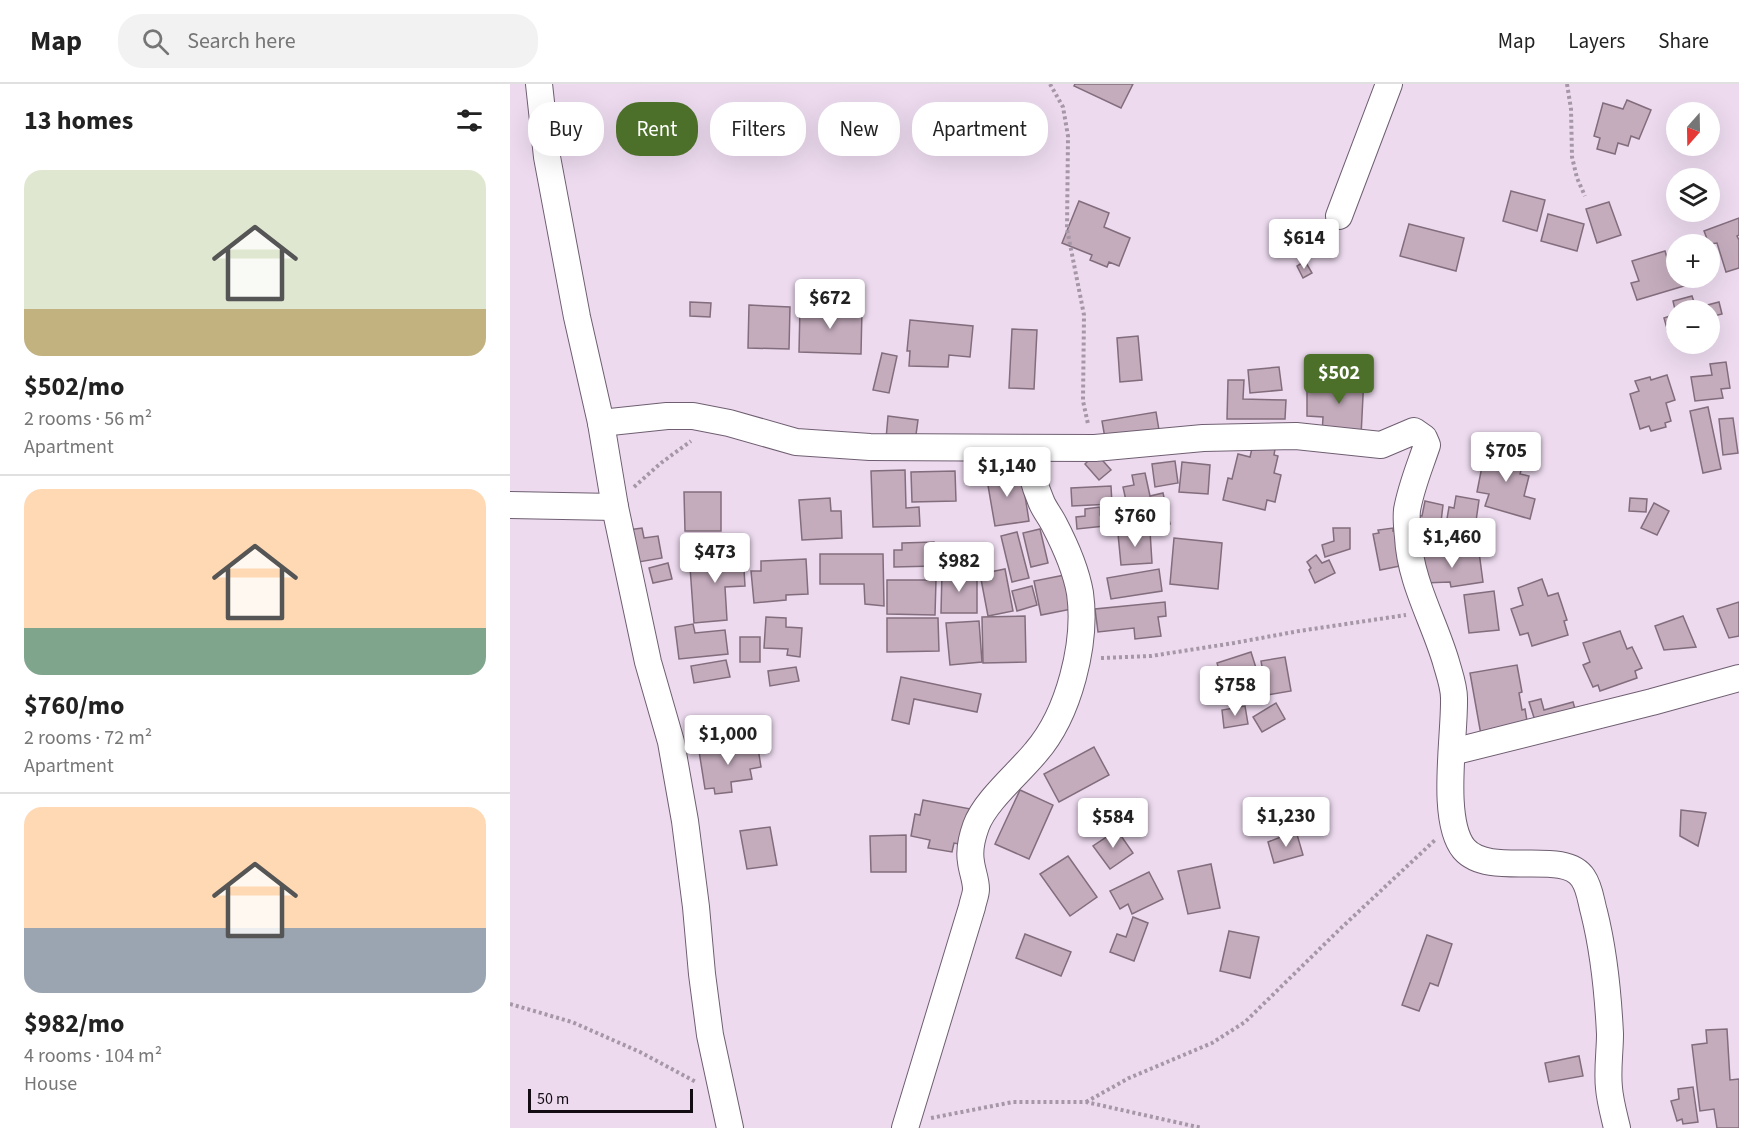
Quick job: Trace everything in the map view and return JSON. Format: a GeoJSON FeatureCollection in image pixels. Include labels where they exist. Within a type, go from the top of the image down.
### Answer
{"type":"FeatureCollection","features":[{"type":"Feature","properties":{"kind":"street"},"geometry":{"type":"LineString","coordinates":[[539,84],[547,157],[601,423],[615,507],[648,662],[671,742],[685,821],[709,1025],[730,1128]]}},
{"type":"Feature","properties":{"kind":"street"},"geometry":{"type":"LineString","coordinates":[[1339,216],[1389,84]]}},
{"type":"Feature","properties":{"kind":"street"},"geometry":{"type":"LineString","coordinates":[[601,423],[693,416],[729,423],[796,442],[870,447],[1095,448],[1203,438],[1296,436],[1381,445],[1414,431],[1424,438],[1427,445],[1407,512],[1408,540],[1414,574],[1439,641],[1454,695],[1450,789],[1453,823],[1465,849],[1483,861],[1540,863],[1564,867],[1577,871],[1583,878],[1604,958],[1610,1035],[1609,1090],[1618,1128]]}},
{"type":"Feature","properties":{"kind":"street"},"geometry":{"type":"LineString","coordinates":[[906,1126],[972,907],[976,890],[971,849],[977,825],[990,803],[1038,751],[1053,728],[1064,705],[1077,658],[1081,624],[1080,592],[1054,523],[1041,503],[1032,476],[1027,448]]}},
{"type":"Feature","properties":{"kind":"street"},"geometry":{"type":"LineString","coordinates":[[510,505],[615,507]]}},
{"type":"Feature","properties":{"kind":"street"},"geometry":{"type":"LineString","coordinates":[[1452,752],[1739,678]]}},
{"type":"Feature","properties":{"kind":"path"},"geometry":{"type":"LineString","coordinates":[[1050,84],[1063,107],[1068,136],[1067,229],[1084,315],[1083,401],[1095,448]]}},
{"type":"Feature","properties":{"kind":"path"},"geometry":{"type":"LineString","coordinates":[[1567,84],[1571,109],[1572,157],[1577,178],[1585,196]]}},
{"type":"Feature","properties":{"kind":"path"},"geometry":{"type":"LineString","coordinates":[[615,507],[639,481],[688,442],[729,423]]}},
{"type":"Feature","properties":{"kind":"path"},"geometry":{"type":"LineString","coordinates":[[1077,658],[1151,656],[1428,612]]}},
{"type":"Feature","properties":{"kind":"path"},"geometry":{"type":"LineString","coordinates":[[1086,1102],[1129,1078],[1212,1043],[1245,1022],[1453,823]]}},
{"type":"Feature","properties":{"kind":"path"},"geometry":{"type":"LineString","coordinates":[[510,1004],[572,1022],[640,1052],[723,1097]]}},
{"type":"Feature","properties":{"kind":"path"},"geometry":{"type":"LineString","coordinates":[[906,1126],[1013,1102],[1086,1102],[1202,1128]]}},
{"type":"Feature","properties":{"kind":"building"},"geometry":{"type":"Polygon","coordinates":[[[1075,84],[1133,84],[1121,108],[1074,86],[1075,84]]]}},
{"type":"Feature","properties":{"kind":"building"},"geometry":{"type":"Polygon","coordinates":[[[1627,100],[1651,110],[1639,139],[1631,136],[1628,146],[1618,143],[1615,154],[1597,149],[1600,138],[1594,136],[1603,103],[1623,109],[1627,100]]]}},
{"type":"Feature","properties":{"kind":"building"},"geometry":{"type":"Polygon","coordinates":[[[1511,191],[1545,200],[1537,231],[1503,221],[1511,191]]]}},
{"type":"Feature","properties":{"kind":"building"},"geometry":{"type":"Polygon","coordinates":[[[1079,201],[1109,213],[1104,227],[1130,238],[1119,266],[1109,262],[1107,267],[1090,260],[1092,255],[1062,243],[1079,201]]]}},
{"type":"Feature","properties":{"kind":"building"},"geometry":{"type":"Polygon","coordinates":[[[1609,202],[1621,235],[1597,243],[1586,209],[1609,202]]]}},
{"type":"Feature","properties":{"kind":"building"},"geometry":{"type":"Polygon","coordinates":[[[1548,214],[1584,224],[1577,251],[1541,241],[1548,214]]]}},
{"type":"Feature","properties":{"kind":"building"},"geometry":{"type":"Polygon","coordinates":[[[1739,218],[1739,235],[1737,236],[1739,268],[1726,272],[1720,253],[1720,234],[1705,234],[1704,231],[1739,218]]]}},
{"type":"Feature","properties":{"kind":"building"},"geometry":{"type":"Polygon","coordinates":[[[1409,224],[1464,238],[1456,271],[1400,256],[1409,224]]]}},
{"type":"Feature","properties":{"kind":"building"},"geometry":{"type":"Polygon","coordinates":[[[1665,251],[1666,288],[1677,288],[1637,300],[1631,283],[1639,281],[1632,261],[1665,251]]]}},
{"type":"Feature","properties":{"kind":"building"},"geometry":{"type":"Polygon","coordinates":[[[1305,261],[1312,273],[1303,278],[1297,266],[1305,261]]]}},
{"type":"Feature","properties":{"kind":"building"},"geometry":{"type":"Polygon","coordinates":[[[1692,296],[1693,300],[1677,300],[1692,296]]]}},
{"type":"Feature","properties":{"kind":"building"},"geometry":{"type":"Polygon","coordinates":[[[690,302],[711,303],[710,317],[690,316],[690,302]]]}},
{"type":"Feature","properties":{"kind":"building"},"geometry":{"type":"Polygon","coordinates":[[[749,305],[790,307],[789,349],[748,348],[749,305]]]}},
{"type":"Feature","properties":{"kind":"building"},"geometry":{"type":"Polygon","coordinates":[[[800,307],[862,309],[861,354],[799,352],[800,307]]]}},
{"type":"Feature","properties":{"kind":"building"},"geometry":{"type":"Polygon","coordinates":[[[910,320],[973,326],[970,357],[949,355],[948,367],[909,366],[910,351],[907,351],[910,320]]]}},
{"type":"Feature","properties":{"kind":"building"},"geometry":{"type":"Polygon","coordinates":[[[1012,329],[1037,330],[1034,389],[1009,388],[1012,329]]]}},
{"type":"Feature","properties":{"kind":"building"},"geometry":{"type":"Polygon","coordinates":[[[1138,336],[1142,380],[1120,382],[1117,338],[1138,336]]]}},
{"type":"Feature","properties":{"kind":"building"},"geometry":{"type":"Polygon","coordinates":[[[882,353],[897,356],[889,393],[873,390],[882,353]]]}},
{"type":"Feature","properties":{"kind":"building"},"geometry":{"type":"Polygon","coordinates":[[[1726,362],[1730,388],[1721,389],[1723,398],[1695,401],[1691,377],[1712,375],[1710,364],[1726,362]]]}},
{"type":"Feature","properties":{"kind":"building"},"geometry":{"type":"Polygon","coordinates":[[[1279,367],[1282,390],[1250,393],[1248,370],[1279,367]]]}},
{"type":"Feature","properties":{"kind":"building"},"geometry":{"type":"Polygon","coordinates":[[[1325,374],[1364,376],[1361,436],[1322,435],[1323,417],[1307,416],[1307,391],[1324,392],[1325,374]]]}},
{"type":"Feature","properties":{"kind":"building"},"geometry":{"type":"Polygon","coordinates":[[[1667,375],[1675,400],[1666,403],[1671,421],[1665,423],[1666,427],[1651,431],[1649,426],[1640,429],[1630,394],[1639,391],[1635,381],[1650,377],[1651,380],[1667,375]]]}},
{"type":"Feature","properties":{"kind":"building"},"geometry":{"type":"Polygon","coordinates":[[[1228,380],[1244,380],[1243,399],[1286,400],[1285,419],[1227,419],[1228,380]]]}},
{"type":"Feature","properties":{"kind":"building"},"geometry":{"type":"Polygon","coordinates":[[[1708,407],[1721,469],[1703,473],[1690,411],[1708,407]]]}},
{"type":"Feature","properties":{"kind":"building"},"geometry":{"type":"Polygon","coordinates":[[[1156,412],[1160,436],[1106,444],[1102,421],[1156,412]]]}},
{"type":"Feature","properties":{"kind":"building"},"geometry":{"type":"Polygon","coordinates":[[[888,416],[918,420],[915,442],[886,439],[888,416]]]}},
{"type":"Feature","properties":{"kind":"building"},"geometry":{"type":"Polygon","coordinates":[[[1733,418],[1738,453],[1723,455],[1719,419],[1733,418]]]}},
{"type":"Feature","properties":{"kind":"building"},"geometry":{"type":"Polygon","coordinates":[[[1253,444],[1275,449],[1274,455],[1278,456],[1274,473],[1281,475],[1275,502],[1267,500],[1265,510],[1223,500],[1228,478],[1232,479],[1238,454],[1250,457],[1253,444]]]}},
{"type":"Feature","properties":{"kind":"building"},"geometry":{"type":"Polygon","coordinates":[[[1503,447],[1526,453],[1520,474],[1529,476],[1524,496],[1535,499],[1530,519],[1485,506],[1489,494],[1477,492],[1485,451],[1501,454],[1503,447]]]}},
{"type":"Feature","properties":{"kind":"building"},"geometry":{"type":"Polygon","coordinates":[[[1096,453],[1111,470],[1099,480],[1085,464],[1096,453]]]}},
{"type":"Feature","properties":{"kind":"building"},"geometry":{"type":"Polygon","coordinates":[[[1175,461],[1178,483],[1155,487],[1152,464],[1175,461]]]}},
{"type":"Feature","properties":{"kind":"building"},"geometry":{"type":"Polygon","coordinates":[[[1182,462],[1210,465],[1208,494],[1179,492],[1182,462]]]}},
{"type":"Feature","properties":{"kind":"building"},"geometry":{"type":"Polygon","coordinates":[[[905,470],[906,508],[919,507],[920,526],[873,527],[871,471],[905,470]]]}},
{"type":"Feature","properties":{"kind":"building"},"geometry":{"type":"Polygon","coordinates":[[[1015,470],[1017,478],[1022,477],[1029,521],[995,526],[986,474],[1015,470]]]}},
{"type":"Feature","properties":{"kind":"building"},"geometry":{"type":"Polygon","coordinates":[[[955,471],[956,501],[912,502],[911,472],[955,471]]]}},
{"type":"Feature","properties":{"kind":"building"},"geometry":{"type":"Polygon","coordinates":[[[1145,473],[1150,496],[1163,493],[1170,524],[1151,528],[1148,515],[1130,519],[1123,487],[1134,485],[1132,475],[1145,473]]]}},
{"type":"Feature","properties":{"kind":"building"},"geometry":{"type":"Polygon","coordinates":[[[1111,486],[1112,504],[1072,506],[1071,488],[1111,486]]]}},
{"type":"Feature","properties":{"kind":"building"},"geometry":{"type":"Polygon","coordinates":[[[684,492],[721,492],[721,531],[685,531],[684,492]]]}},
{"type":"Feature","properties":{"kind":"building"},"geometry":{"type":"Polygon","coordinates":[[[1456,496],[1479,500],[1472,549],[1448,546],[1449,537],[1444,536],[1449,507],[1454,508],[1456,496]]]}},
{"type":"Feature","properties":{"kind":"building"},"geometry":{"type":"Polygon","coordinates":[[[830,498],[831,511],[841,511],[842,538],[802,540],[799,500],[830,498]]]}},
{"type":"Feature","properties":{"kind":"building"},"geometry":{"type":"Polygon","coordinates":[[[1630,498],[1647,499],[1646,512],[1629,511],[1630,498]]]}},
{"type":"Feature","properties":{"kind":"building"},"geometry":{"type":"Polygon","coordinates":[[[1425,501],[1443,505],[1438,548],[1411,545],[1415,515],[1422,516],[1425,501]]]}},
{"type":"Feature","properties":{"kind":"building"},"geometry":{"type":"Polygon","coordinates":[[[1654,503],[1669,511],[1657,535],[1641,528],[1654,503]]]}},
{"type":"Feature","properties":{"kind":"building"},"geometry":{"type":"Polygon","coordinates":[[[1100,507],[1100,515],[1113,514],[1114,525],[1077,529],[1076,517],[1085,516],[1085,509],[1100,507]]]}},
{"type":"Feature","properties":{"kind":"building"},"geometry":{"type":"Polygon","coordinates":[[[642,528],[644,538],[658,536],[662,558],[633,563],[628,530],[642,528]]]}},
{"type":"Feature","properties":{"kind":"building"},"geometry":{"type":"Polygon","coordinates":[[[1333,528],[1350,528],[1350,549],[1325,557],[1322,545],[1334,541],[1333,528]]]}},
{"type":"Feature","properties":{"kind":"building"},"geometry":{"type":"Polygon","coordinates":[[[1393,528],[1393,531],[1399,529],[1405,565],[1380,570],[1373,534],[1379,533],[1378,530],[1393,528]]]}},
{"type":"Feature","properties":{"kind":"building"},"geometry":{"type":"Polygon","coordinates":[[[1040,529],[1048,563],[1031,567],[1023,533],[1040,529]]]}},
{"type":"Feature","properties":{"kind":"building"},"geometry":{"type":"Polygon","coordinates":[[[1150,531],[1152,563],[1121,565],[1118,534],[1150,531]]]}},
{"type":"Feature","properties":{"kind":"building"},"geometry":{"type":"Polygon","coordinates":[[[1017,532],[1029,578],[1012,582],[1001,536],[1017,532]]]}},
{"type":"Feature","properties":{"kind":"building"},"geometry":{"type":"Polygon","coordinates":[[[1174,538],[1222,543],[1218,589],[1170,584],[1174,538]]]}},
{"type":"Feature","properties":{"kind":"building"},"geometry":{"type":"Polygon","coordinates":[[[934,542],[935,566],[894,567],[894,550],[902,550],[902,543],[934,542]]]}},
{"type":"Feature","properties":{"kind":"building"},"geometry":{"type":"Polygon","coordinates":[[[725,544],[726,554],[743,553],[745,586],[725,587],[727,620],[694,623],[690,567],[709,566],[708,545],[725,544]]]}},
{"type":"Feature","properties":{"kind":"building"},"geometry":{"type":"Polygon","coordinates":[[[1451,552],[1451,557],[1479,552],[1483,582],[1451,587],[1450,582],[1423,583],[1421,554],[1451,552]]]}},
{"type":"Feature","properties":{"kind":"building"},"geometry":{"type":"Polygon","coordinates":[[[820,554],[883,554],[884,606],[865,604],[864,584],[820,584],[820,554]]]}},
{"type":"Feature","properties":{"kind":"building"},"geometry":{"type":"Polygon","coordinates":[[[1316,555],[1322,563],[1329,560],[1335,573],[1315,583],[1307,562],[1316,555]]]}},
{"type":"Feature","properties":{"kind":"building"},"geometry":{"type":"Polygon","coordinates":[[[806,559],[808,594],[786,595],[786,600],[754,603],[751,571],[761,571],[761,561],[806,559]]]}},
{"type":"Feature","properties":{"kind":"building"},"geometry":{"type":"Polygon","coordinates":[[[668,563],[672,579],[653,583],[649,568],[668,563]]]}},
{"type":"Feature","properties":{"kind":"building"},"geometry":{"type":"Polygon","coordinates":[[[1005,569],[1013,611],[988,616],[980,574],[1005,569]]]}},
{"type":"Feature","properties":{"kind":"building"},"geometry":{"type":"Polygon","coordinates":[[[1159,569],[1162,591],[1111,599],[1107,578],[1159,569]]]}},
{"type":"Feature","properties":{"kind":"building"},"geometry":{"type":"Polygon","coordinates":[[[942,572],[977,572],[977,613],[941,613],[942,572]]]}},
{"type":"Feature","properties":{"kind":"building"},"geometry":{"type":"Polygon","coordinates":[[[1070,574],[1077,608],[1041,615],[1034,581],[1070,574]]]}},
{"type":"Feature","properties":{"kind":"building"},"geometry":{"type":"Polygon","coordinates":[[[1542,579],[1548,596],[1558,593],[1567,620],[1564,621],[1568,635],[1532,646],[1528,633],[1520,635],[1511,609],[1523,605],[1518,588],[1542,579]]]}},
{"type":"Feature","properties":{"kind":"building"},"geometry":{"type":"Polygon","coordinates":[[[887,580],[936,580],[935,615],[887,614],[887,580]]]}},
{"type":"Feature","properties":{"kind":"building"},"geometry":{"type":"Polygon","coordinates":[[[1032,586],[1037,605],[1017,611],[1012,591],[1032,586]]]}},
{"type":"Feature","properties":{"kind":"building"},"geometry":{"type":"Polygon","coordinates":[[[1494,591],[1499,630],[1469,633],[1464,595],[1494,591]]]}},
{"type":"Feature","properties":{"kind":"building"},"geometry":{"type":"Polygon","coordinates":[[[1165,602],[1166,616],[1158,617],[1161,636],[1135,639],[1134,628],[1098,632],[1095,609],[1165,602]]]}},
{"type":"Feature","properties":{"kind":"building"},"geometry":{"type":"Polygon","coordinates":[[[1739,602],[1739,636],[1729,638],[1717,609],[1739,602]]]}},
{"type":"Feature","properties":{"kind":"building"},"geometry":{"type":"Polygon","coordinates":[[[1025,616],[1026,662],[983,663],[982,617],[1025,616]]]}},
{"type":"Feature","properties":{"kind":"building"},"geometry":{"type":"Polygon","coordinates":[[[1683,616],[1696,647],[1664,650],[1655,626],[1683,616]]]}},
{"type":"Feature","properties":{"kind":"building"},"geometry":{"type":"Polygon","coordinates":[[[766,617],[786,618],[786,627],[802,628],[800,657],[787,655],[788,649],[764,648],[766,617]]]}},
{"type":"Feature","properties":{"kind":"building"},"geometry":{"type":"Polygon","coordinates":[[[887,618],[938,618],[939,651],[887,652],[887,618]]]}},
{"type":"Feature","properties":{"kind":"building"},"geometry":{"type":"Polygon","coordinates":[[[979,621],[982,662],[950,665],[946,623],[979,621]]]}},
{"type":"Feature","properties":{"kind":"building"},"geometry":{"type":"Polygon","coordinates":[[[693,624],[695,633],[725,630],[728,654],[679,659],[675,627],[693,624]]]}},
{"type":"Feature","properties":{"kind":"building"},"geometry":{"type":"Polygon","coordinates":[[[1620,631],[1627,649],[1632,647],[1642,668],[1635,671],[1637,678],[1600,691],[1598,685],[1593,687],[1583,665],[1590,662],[1583,643],[1620,631]]]}},
{"type":"Feature","properties":{"kind":"building"},"geometry":{"type":"Polygon","coordinates":[[[740,637],[760,637],[760,662],[740,662],[740,637]]]}},
{"type":"Feature","properties":{"kind":"building"},"geometry":{"type":"Polygon","coordinates":[[[1251,652],[1262,687],[1244,693],[1239,678],[1223,683],[1217,663],[1251,652]]]}},
{"type":"Feature","properties":{"kind":"building"},"geometry":{"type":"Polygon","coordinates":[[[1285,657],[1291,691],[1267,695],[1261,661],[1285,657]]]}},
{"type":"Feature","properties":{"kind":"building"},"geometry":{"type":"Polygon","coordinates":[[[726,660],[730,677],[694,683],[691,666],[726,660]]]}},
{"type":"Feature","properties":{"kind":"building"},"geometry":{"type":"Polygon","coordinates":[[[1517,665],[1522,692],[1519,693],[1522,710],[1525,709],[1528,727],[1481,735],[1470,673],[1517,665]]]}},
{"type":"Feature","properties":{"kind":"building"},"geometry":{"type":"Polygon","coordinates":[[[796,667],[799,681],[770,686],[768,671],[796,667]]]}},
{"type":"Feature","properties":{"kind":"building"},"geometry":{"type":"Polygon","coordinates":[[[901,677],[981,694],[977,712],[914,699],[909,724],[892,720],[901,677]]]}},
{"type":"Feature","properties":{"kind":"building"},"geometry":{"type":"Polygon","coordinates":[[[1541,699],[1544,710],[1573,702],[1578,719],[1538,730],[1529,702],[1541,699]]]}},
{"type":"Feature","properties":{"kind":"building"},"geometry":{"type":"Polygon","coordinates":[[[1276,703],[1285,719],[1262,732],[1253,717],[1276,703]]]}},
{"type":"Feature","properties":{"kind":"building"},"geometry":{"type":"Polygon","coordinates":[[[1245,706],[1248,724],[1224,728],[1222,710],[1245,706]]]}},
{"type":"Feature","properties":{"kind":"building"},"geometry":{"type":"Polygon","coordinates":[[[747,744],[748,750],[758,748],[761,767],[750,769],[752,779],[731,782],[732,792],[715,794],[714,788],[705,789],[699,751],[747,744]]]}},
{"type":"Feature","properties":{"kind":"building"},"geometry":{"type":"Polygon","coordinates":[[[1094,747],[1109,775],[1059,802],[1044,774],[1094,747]]]}},
{"type":"Feature","properties":{"kind":"building"},"geometry":{"type":"Polygon","coordinates":[[[1020,790],[1053,805],[1029,859],[995,844],[1020,790]]]}},
{"type":"Feature","properties":{"kind":"building"},"geometry":{"type":"Polygon","coordinates":[[[923,800],[976,810],[970,846],[954,843],[952,852],[928,848],[930,840],[911,836],[915,814],[920,815],[923,800]]]}},
{"type":"Feature","properties":{"kind":"building"},"geometry":{"type":"Polygon","coordinates":[[[1681,810],[1706,813],[1698,846],[1680,836],[1681,810]]]}},
{"type":"Feature","properties":{"kind":"building"},"geometry":{"type":"Polygon","coordinates":[[[770,827],[777,865],[747,869],[740,831],[770,827]]]}},
{"type":"Feature","properties":{"kind":"building"},"geometry":{"type":"Polygon","coordinates":[[[1117,830],[1133,853],[1110,869],[1093,846],[1117,830]]]}},
{"type":"Feature","properties":{"kind":"building"},"geometry":{"type":"Polygon","coordinates":[[[1296,831],[1303,855],[1274,863],[1268,842],[1296,831]]]}},
{"type":"Feature","properties":{"kind":"building"},"geometry":{"type":"Polygon","coordinates":[[[906,835],[906,872],[871,872],[870,836],[906,835]]]}},
{"type":"Feature","properties":{"kind":"building"},"geometry":{"type":"Polygon","coordinates":[[[1068,856],[1097,897],[1070,916],[1040,874],[1068,856]]]}},
{"type":"Feature","properties":{"kind":"building"},"geometry":{"type":"Polygon","coordinates":[[[1211,864],[1220,908],[1188,914],[1178,871],[1211,864]]]}},
{"type":"Feature","properties":{"kind":"building"},"geometry":{"type":"Polygon","coordinates":[[[1149,872],[1163,899],[1132,914],[1128,904],[1120,909],[1110,891],[1149,872]]]}},
{"type":"Feature","properties":{"kind":"building"},"geometry":{"type":"Polygon","coordinates":[[[1133,917],[1148,923],[1134,961],[1110,952],[1117,934],[1126,937],[1133,917]]]}},
{"type":"Feature","properties":{"kind":"building"},"geometry":{"type":"Polygon","coordinates":[[[1229,931],[1259,937],[1250,978],[1220,971],[1229,931]]]}},
{"type":"Feature","properties":{"kind":"building"},"geometry":{"type":"Polygon","coordinates":[[[1025,934],[1071,952],[1061,976],[1016,958],[1025,934]]]}},
{"type":"Feature","properties":{"kind":"building"},"geometry":{"type":"Polygon","coordinates":[[[1427,935],[1452,944],[1438,986],[1430,983],[1419,1011],[1402,1005],[1427,935]]]}},
{"type":"Feature","properties":{"kind":"building"},"geometry":{"type":"Polygon","coordinates":[[[1727,1029],[1730,1080],[1739,1079],[1739,1128],[1717,1128],[1714,1109],[1700,1111],[1692,1045],[1707,1043],[1706,1030],[1727,1029]]]}},
{"type":"Feature","properties":{"kind":"building"},"geometry":{"type":"Polygon","coordinates":[[[1579,1056],[1583,1076],[1549,1082],[1545,1063],[1579,1056]]]}},
{"type":"Feature","properties":{"kind":"building"},"geometry":{"type":"Polygon","coordinates":[[[1693,1087],[1698,1122],[1683,1124],[1682,1119],[1677,1121],[1671,1101],[1679,1099],[1678,1089],[1693,1087]]]}}]}
